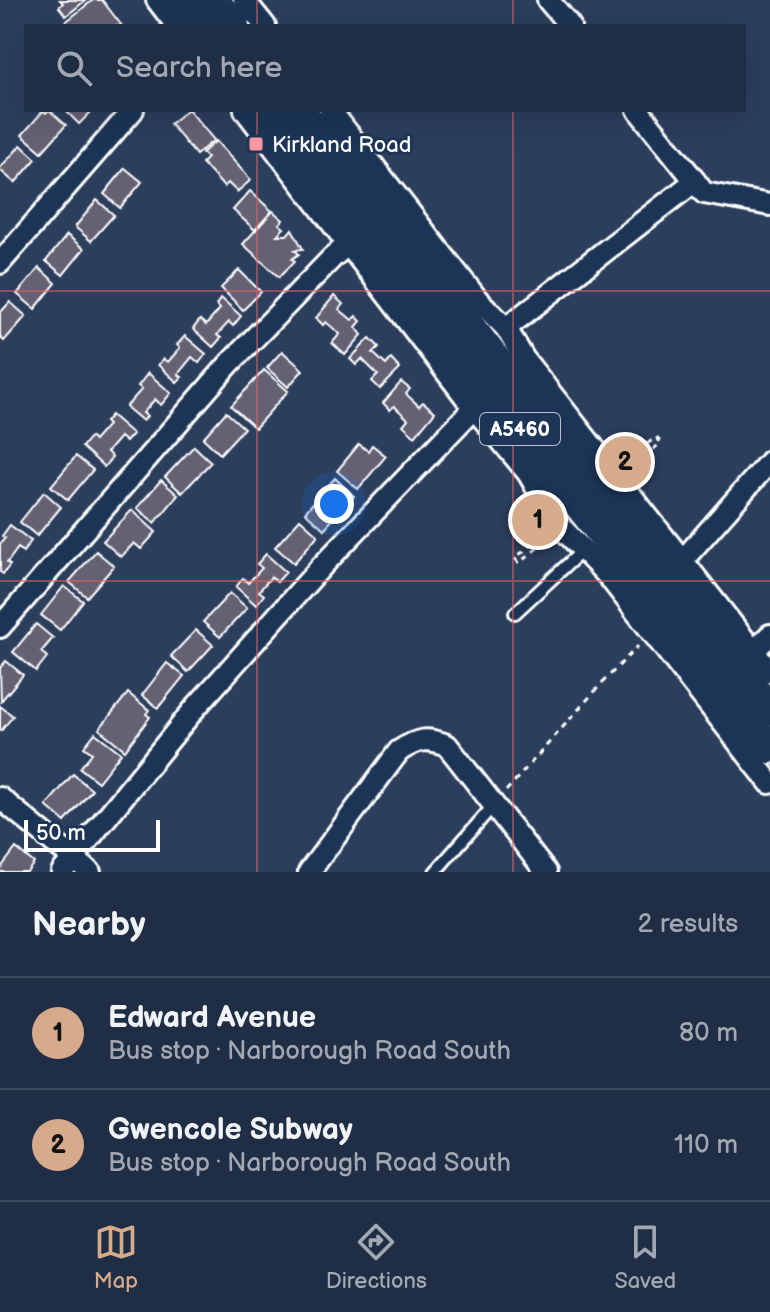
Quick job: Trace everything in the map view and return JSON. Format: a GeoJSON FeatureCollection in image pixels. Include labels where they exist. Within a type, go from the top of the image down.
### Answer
{"type":"FeatureCollection","features":[{"type":"Feature","properties":{"kind":"main road"},"geometry":{"type":"LineString","coordinates":[[184,0],[203,24]]}},
{"type":"Feature","properties":{"kind":"main road"},"geometry":{"type":"LineString","coordinates":[[214,0],[232,24]]}},
{"type":"Feature","properties":{"kind":"main road","name":"A5460"},"geometry":{"type":"LineString","coordinates":[[272,112],[770,748]]}},
{"type":"Feature","properties":{"kind":"main road","name":"A5460"},"geometry":{"type":"LineString","coordinates":[[302,112],[770,710]]}},
{"type":"Feature","properties":{"kind":"street"},"geometry":{"type":"LineString","coordinates":[[157,0],[175,24]]}},
{"type":"Feature","properties":{"kind":"street"},"geometry":{"type":"LineString","coordinates":[[244,0],[263,24]]}},
{"type":"Feature","properties":{"kind":"street"},"geometry":{"type":"LineString","coordinates":[[548,0],[568,24]]}},
{"type":"Feature","properties":{"kind":"street"},"geometry":{"type":"LineString","coordinates":[[0,263],[131,112]]}},
{"type":"Feature","properties":{"kind":"street"},"geometry":{"type":"LineString","coordinates":[[247,112],[474,408],[528,473],[557,523],[609,577],[770,783]]}},
{"type":"Feature","properties":{"kind":"street"},"geometry":{"type":"LineString","coordinates":[[332,112],[478,300],[506,328],[524,359],[770,672]]}},
{"type":"Feature","properties":{"kind":"street"},"geometry":{"type":"LineString","coordinates":[[640,112],[704,193],[770,205]]}},
{"type":"Feature","properties":{"kind":"street"},"geometry":{"type":"LineString","coordinates":[[506,328],[695,181]]}},
{"type":"Feature","properties":{"kind":"street"},"geometry":{"type":"LineString","coordinates":[[0,627],[230,363],[348,244]]}},
{"type":"Feature","properties":{"kind":"street"},"geometry":{"type":"LineString","coordinates":[[68,865],[196,707],[322,566],[474,408]]}},
{"type":"Feature","properties":{"kind":"street"},"geometry":{"type":"LineString","coordinates":[[681,559],[770,461]]}},
{"type":"Feature","properties":{"kind":"street"},"geometry":{"type":"LineString","coordinates":[[754,651],[770,635]]}},
{"type":"Feature","properties":{"kind":"street"},"geometry":{"type":"LineString","coordinates":[[309,872],[399,751],[415,741],[433,739],[447,745],[546,872]]}},
{"type":"Feature","properties":{"kind":"street"},"geometry":{"type":"LineString","coordinates":[[0,798],[68,865],[90,872]]}},
{"type":"Feature","properties":{"kind":"lane"},"geometry":{"type":"LineString","coordinates":[[515,613],[582,551]]}},
{"type":"Feature","properties":{"kind":"lane"},"geometry":{"type":"LineString","coordinates":[[435,872],[493,806]]}},
{"type":"Feature","properties":{"kind":"path"},"geometry":{"type":"LineString","coordinates":[[627,460],[656,437],[661,443],[631,466]]}},
{"type":"Feature","properties":{"kind":"path"},"geometry":{"type":"LineString","coordinates":[[544,535],[515,558],[519,563],[549,539]]}},
{"type":"Feature","properties":{"kind":"path"},"geometry":{"type":"LineString","coordinates":[[493,806],[652,631]]}},
{"type":"Feature","properties":{"kind":"building"},"geometry":{"type":"Polygon","coordinates":[[[60,0],[86,0],[66,16],[59,7],[63,3],[60,0]]]}},
{"type":"Feature","properties":{"kind":"building"},"geometry":{"type":"Polygon","coordinates":[[[93,0],[102,0],[120,24],[63,24],[93,0]]]}},
{"type":"Feature","properties":{"kind":"building"},"geometry":{"type":"Polygon","coordinates":[[[42,112],[51,112],[66,125],[42,152],[22,135],[42,112]]]}},
{"type":"Feature","properties":{"kind":"building"},"geometry":{"type":"Polygon","coordinates":[[[67,112],[91,112],[79,124],[67,112]]]}},
{"type":"Feature","properties":{"kind":"building"},"geometry":{"type":"Polygon","coordinates":[[[185,112],[191,112],[214,140],[196,155],[170,124],[185,112]]]}},
{"type":"Feature","properties":{"kind":"building"},"geometry":{"type":"Polygon","coordinates":[[[216,141],[251,180],[237,192],[228,183],[224,187],[202,163],[207,158],[202,153],[216,141]]]}},
{"type":"Feature","properties":{"kind":"building"},"geometry":{"type":"Polygon","coordinates":[[[21,145],[36,159],[15,183],[0,168],[21,145]]]}},
{"type":"Feature","properties":{"kind":"building"},"geometry":{"type":"Polygon","coordinates":[[[125,168],[142,182],[120,208],[104,194],[125,168]]]}},
{"type":"Feature","properties":{"kind":"building"},"geometry":{"type":"Polygon","coordinates":[[[250,191],[272,211],[255,230],[233,210],[250,191]]]}},
{"type":"Feature","properties":{"kind":"building"},"geometry":{"type":"Polygon","coordinates":[[[97,200],[114,215],[91,241],[75,227],[97,200]]]}},
{"type":"Feature","properties":{"kind":"building"},"geometry":{"type":"Polygon","coordinates":[[[273,211],[283,220],[279,224],[284,228],[277,235],[287,235],[292,229],[303,249],[295,250],[299,254],[292,259],[295,261],[279,277],[243,244],[273,211]]]}},
{"type":"Feature","properties":{"kind":"building"},"geometry":{"type":"Polygon","coordinates":[[[67,235],[84,249],[63,275],[46,261],[67,235]]]}},
{"type":"Feature","properties":{"kind":"building"},"geometry":{"type":"Polygon","coordinates":[[[39,268],[56,283],[35,309],[17,294],[39,268]]]}},
{"type":"Feature","properties":{"kind":"building"},"geometry":{"type":"Polygon","coordinates":[[[239,270],[261,292],[243,310],[221,288],[239,270]]]}},
{"type":"Feature","properties":{"kind":"building"},"geometry":{"type":"Polygon","coordinates":[[[334,296],[343,304],[339,309],[352,320],[356,316],[361,321],[356,327],[362,335],[345,355],[332,343],[340,334],[316,318],[334,296]]]}},
{"type":"Feature","properties":{"kind":"building"},"geometry":{"type":"Polygon","coordinates":[[[221,298],[241,316],[233,326],[229,322],[217,335],[221,338],[213,347],[193,329],[200,320],[206,325],[220,309],[216,305],[221,298]]]}},
{"type":"Feature","properties":{"kind":"building"},"geometry":{"type":"Polygon","coordinates":[[[10,302],[26,316],[4,341],[0,337],[0,313],[10,302]]]}},
{"type":"Feature","properties":{"kind":"building"},"geometry":{"type":"Polygon","coordinates":[[[185,336],[206,354],[199,363],[192,357],[178,374],[182,377],[177,382],[158,365],[163,359],[168,362],[185,336]]]}},
{"type":"Feature","properties":{"kind":"building"},"geometry":{"type":"Polygon","coordinates":[[[370,338],[379,347],[373,353],[386,365],[391,359],[400,369],[380,389],[372,381],[378,375],[362,359],[356,365],[350,359],[370,338]]]}},
{"type":"Feature","properties":{"kind":"building"},"geometry":{"type":"Polygon","coordinates":[[[282,351],[303,370],[288,387],[267,368],[282,351]]]}},
{"type":"Feature","properties":{"kind":"building"},"geometry":{"type":"Polygon","coordinates":[[[264,370],[288,391],[255,428],[231,406],[264,370]]]}},
{"type":"Feature","properties":{"kind":"building"},"geometry":{"type":"Polygon","coordinates":[[[148,373],[171,393],[161,405],[155,399],[143,413],[147,416],[143,421],[126,407],[142,389],[138,386],[148,373]]]}},
{"type":"Feature","properties":{"kind":"building"},"geometry":{"type":"Polygon","coordinates":[[[401,382],[410,389],[406,394],[419,406],[423,402],[435,412],[415,436],[403,425],[408,419],[394,406],[390,410],[383,403],[401,382]]]}},
{"type":"Feature","properties":{"kind":"building"},"geometry":{"type":"Polygon","coordinates":[[[226,412],[244,428],[220,454],[203,438],[226,412]]]}},
{"type":"Feature","properties":{"kind":"building"},"geometry":{"type":"Polygon","coordinates":[[[111,415],[133,434],[126,442],[120,437],[107,452],[112,457],[104,467],[82,447],[90,437],[94,441],[108,425],[105,422],[111,415]]]}},
{"type":"Feature","properties":{"kind":"building"},"geometry":{"type":"Polygon","coordinates":[[[359,444],[368,451],[372,445],[386,456],[358,489],[337,471],[359,444]]]}},
{"type":"Feature","properties":{"kind":"building"},"geometry":{"type":"Polygon","coordinates":[[[194,446],[211,462],[182,493],[165,477],[194,446]]]}},
{"type":"Feature","properties":{"kind":"building"},"geometry":{"type":"Polygon","coordinates":[[[76,456],[93,470],[68,500],[51,486],[76,456]]]}},
{"type":"Feature","properties":{"kind":"building"},"geometry":{"type":"Polygon","coordinates":[[[335,478],[354,496],[324,529],[305,512],[335,478]]]}},
{"type":"Feature","properties":{"kind":"building"},"geometry":{"type":"Polygon","coordinates":[[[161,480],[178,495],[155,523],[137,508],[161,480]]]}},
{"type":"Feature","properties":{"kind":"building"},"geometry":{"type":"Polygon","coordinates":[[[44,492],[61,507],[37,536],[20,522],[44,492]]]}},
{"type":"Feature","properties":{"kind":"building"},"geometry":{"type":"Polygon","coordinates":[[[132,510],[156,532],[141,549],[134,543],[121,557],[103,541],[132,510]]]}},
{"type":"Feature","properties":{"kind":"building"},"geometry":{"type":"Polygon","coordinates":[[[300,519],[318,535],[294,563],[275,547],[300,519]]]}},
{"type":"Feature","properties":{"kind":"building"},"geometry":{"type":"Polygon","coordinates":[[[10,525],[31,541],[23,552],[18,548],[3,574],[0,572],[0,544],[10,525]]]}},
{"type":"Feature","properties":{"kind":"building"},"geometry":{"type":"Polygon","coordinates":[[[96,551],[114,566],[87,597],[69,582],[96,551]]]}},
{"type":"Feature","properties":{"kind":"building"},"geometry":{"type":"Polygon","coordinates":[[[266,554],[286,572],[277,582],[271,577],[259,591],[264,595],[256,605],[236,587],[243,578],[248,583],[262,568],[257,564],[266,554]]]}},
{"type":"Feature","properties":{"kind":"building"},"geometry":{"type":"Polygon","coordinates":[[[64,586],[83,601],[60,630],[41,615],[64,586]]]}},
{"type":"Feature","properties":{"kind":"building"},"geometry":{"type":"Polygon","coordinates":[[[230,593],[247,608],[220,637],[203,622],[230,593]]]}},
{"type":"Feature","properties":{"kind":"building"},"geometry":{"type":"Polygon","coordinates":[[[36,624],[53,638],[41,652],[47,657],[36,671],[13,652],[36,624]]]}},
{"type":"Feature","properties":{"kind":"building"},"geometry":{"type":"Polygon","coordinates":[[[196,630],[213,645],[188,672],[171,656],[196,630]]]}},
{"type":"Feature","properties":{"kind":"building"},"geometry":{"type":"Polygon","coordinates":[[[6,661],[23,675],[1,701],[0,668],[6,661]]]}},
{"type":"Feature","properties":{"kind":"building"},"geometry":{"type":"Polygon","coordinates":[[[167,663],[184,676],[158,708],[142,695],[167,663]]]}},
{"type":"Feature","properties":{"kind":"building"},"geometry":{"type":"Polygon","coordinates":[[[128,693],[149,710],[146,714],[150,717],[125,750],[99,729],[128,693]]]}},
{"type":"Feature","properties":{"kind":"building"},"geometry":{"type":"Polygon","coordinates":[[[0,706],[13,716],[1,731],[0,730],[0,706]]]}},
{"type":"Feature","properties":{"kind":"building"},"geometry":{"type":"Polygon","coordinates":[[[95,733],[121,753],[98,782],[80,768],[92,753],[84,747],[95,733]]]}},
{"type":"Feature","properties":{"kind":"building"},"geometry":{"type":"Polygon","coordinates":[[[73,774],[92,790],[65,822],[46,806],[73,774]]]}},
{"type":"Feature","properties":{"kind":"building"},"geometry":{"type":"Polygon","coordinates":[[[16,848],[34,863],[27,872],[0,872],[0,869],[16,848]]]}},
{"type":"Feature","properties":{"kind":"place","name":"Kirkland Road"},"geometry":{"type":"Point","coordinates":[256,144]}},
{"type":"Feature","properties":{"kind":"place","name":"Gwencole Subway"},"geometry":{"type":"Point","coordinates":[625,462]}},
{"type":"Feature","properties":{"kind":"place","name":"Edward Avenue"},"geometry":{"type":"Point","coordinates":[538,520]}}]}
